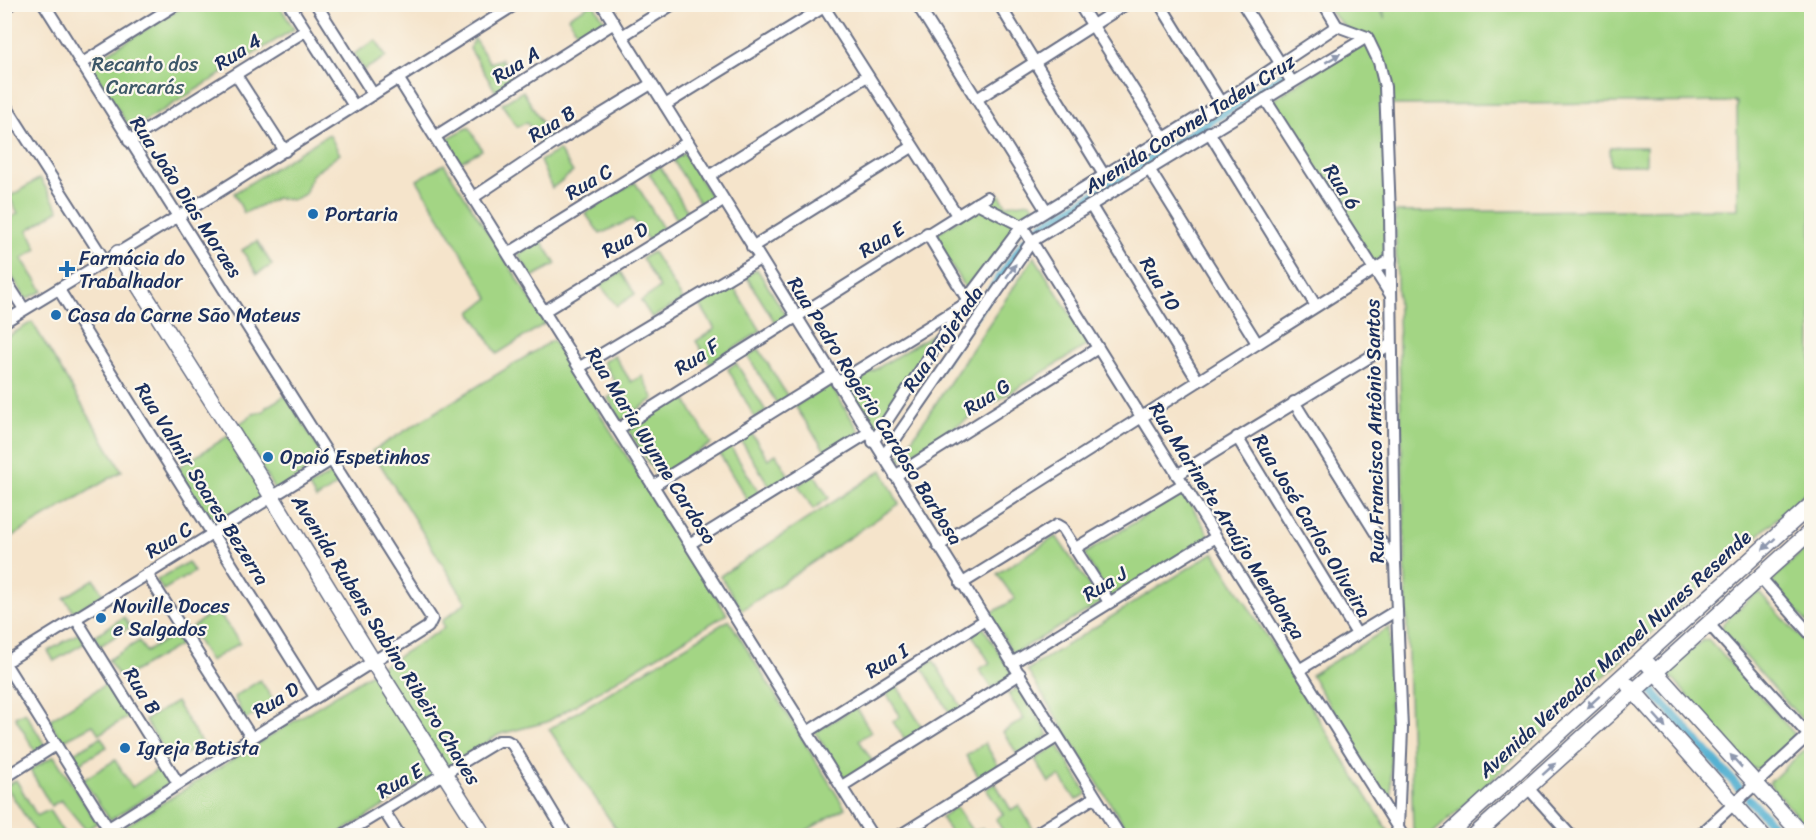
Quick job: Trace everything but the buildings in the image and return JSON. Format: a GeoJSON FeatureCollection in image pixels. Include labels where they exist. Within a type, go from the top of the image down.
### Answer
{"type":"FeatureCollection","features":[{"type":"Feature","properties":{"kind":"street"},"geometry":{"type":"LineString","coordinates":[[4,8],[12,4]]}},
{"type":"Feature","properties":{"kind":"street","name":"Rua João Dias Moraes"},"geometry":{"type":"LineString","coordinates":[[44,4],[431,615],[431,621]]}},
{"type":"Feature","properties":{"kind":"street"},"geometry":{"type":"LineString","coordinates":[[81,64],[177,4]]}},
{"type":"Feature","properties":{"kind":"street"},"geometry":{"type":"LineString","coordinates":[[289,4],[354,106]]}},
{"type":"Feature","properties":{"kind":"street"},"geometry":{"type":"LineString","coordinates":[[316,4],[373,94]]}},
{"type":"Feature","properties":{"kind":"street"},"geometry":{"type":"LineString","coordinates":[[4,322],[285,151],[516,4]]}},
{"type":"Feature","properties":{"kind":"street","name":"Rua Pedro Rogério Cardoso Barbosa"},"geometry":{"type":"LineString","coordinates":[[603,4],[723,201],[1120,836]]}},
{"type":"Feature","properties":{"kind":"street"},"geometry":{"type":"LineString","coordinates":[[622,36],[673,4]]}},
{"type":"Feature","properties":{"kind":"street"},"geometry":{"type":"LineString","coordinates":[[917,4],[1046,210]]}},
{"type":"Feature","properties":{"kind":"street"},"geometry":{"type":"LineString","coordinates":[[999,4],[1104,175]]}},
{"type":"Feature","properties":{"kind":"street"},"geometry":{"type":"LineString","coordinates":[[1079,4],[1164,138]]}},
{"type":"Feature","properties":{"kind":"street"},"geometry":{"type":"LineString","coordinates":[[976,99],[1126,4]]}},
{"type":"Feature","properties":{"kind":"street"},"geometry":{"type":"LineString","coordinates":[[1160,4],[1221,103]]}},
{"type":"Feature","properties":{"kind":"street"},"geometry":{"type":"LineString","coordinates":[[1243,4],[1292,82]]}},
{"type":"Feature","properties":{"kind":"street"},"geometry":{"type":"LineString","coordinates":[[1324,4],[1337,26],[1366,37]]}},
{"type":"Feature","properties":{"kind":"street"},"geometry":{"type":"LineString","coordinates":[[665,105],[823,6],[957,215]]}},
{"type":"Feature","properties":{"kind":"street","name":"Rua A"},"geometry":{"type":"LineString","coordinates":[[435,136],[614,23]]}},
{"type":"Feature","properties":{"kind":"street","name":"Avenida Coronel Tadeu Cruz"},"geometry":{"type":"LineString","coordinates":[[1022,225],[1221,103],[1337,26]]}},
{"type":"Feature","properties":{"kind":"street","name":"Rua 4"},"geometry":{"type":"LineString","coordinates":[[129,141],[305,31]]}},
{"type":"Feature","properties":{"kind":"street","name":"Avenida Coronel Tadeu Cruz"},"geometry":{"type":"LineString","coordinates":[[1032,241],[1366,37]]}},
{"type":"Feature","properties":{"kind":"street","name":"Rua Francisco Antônio Santos"},"geometry":{"type":"LineString","coordinates":[[1366,37],[1379,62],[1385,87],[1391,259],[1395,564],[1402,729],[1400,832]]}},
{"type":"Feature","properties":{"kind":"street"},"geometry":{"type":"LineString","coordinates":[[236,75],[285,151]]}},
{"type":"Feature","properties":{"kind":"street"},"geometry":{"type":"LineString","coordinates":[[709,176],[867,76]]}},
{"type":"Feature","properties":{"kind":"street","name":"Rua Maria Wynne Cardoso"},"geometry":{"type":"LineString","coordinates":[[398,78],[546,310],[872,836]]}},
{"type":"Feature","properties":{"kind":"street","name":"Rua B"},"geometry":{"type":"LineString","coordinates":[[474,197],[553,144],[651,84]]}},
{"type":"Feature","properties":{"kind":"street","name":"Rua 6"},"geometry":{"type":"LineString","coordinates":[[1264,99],[1390,295]]}},
{"type":"Feature","properties":{"kind":"street"},"geometry":{"type":"LineString","coordinates":[[4,103],[112,257]]}},
{"type":"Feature","properties":{"kind":"street"},"geometry":{"type":"LineString","coordinates":[[1209,132],[1316,306]]}},
{"type":"Feature","properties":{"kind":"street","name":"Rua C"},"geometry":{"type":"LineString","coordinates":[[509,253],[688,142]]}},
{"type":"Feature","properties":{"kind":"street"},"geometry":{"type":"LineString","coordinates":[[752,247],[912,147]]}},
{"type":"Feature","properties":{"kind":"street"},"geometry":{"type":"LineString","coordinates":[[1120,165],[1131,181]]}},
{"type":"Feature","properties":{"kind":"street"},"geometry":{"type":"LineString","coordinates":[[1149,169],[1257,344]]}},
{"type":"Feature","properties":{"kind":"street","name":"Rua E"},"geometry":{"type":"LineString","coordinates":[[795,315],[987,197]]}},
{"type":"Feature","properties":{"kind":"street","name":"Rua D"},"geometry":{"type":"LineString","coordinates":[[546,310],[723,201]]}},
{"type":"Feature","properties":{"kind":"street"},"geometry":{"type":"LineString","coordinates":[[977,203],[1022,225]]}},
{"type":"Feature","properties":{"kind":"street","name":"Rua 10"},"geometry":{"type":"LineString","coordinates":[[1091,206],[1198,381]]}},
{"type":"Feature","properties":{"kind":"street","name":"Rua Marinete Araújo Mendonça"},"geometry":{"type":"LineString","coordinates":[[1022,225],[1400,832]]}},
{"type":"Feature","properties":{"kind":"street","name":"Rua Projetada"},"geometry":{"type":"LineString","coordinates":[[871,437],[1022,225]]}},
{"type":"Feature","properties":{"kind":"street"},"geometry":{"type":"LineString","coordinates":[[653,486],[966,302],[927,233]]}},
{"type":"Feature","properties":{"kind":"street","name":"Rua Projetada"},"geometry":{"type":"LineString","coordinates":[[883,458],[1032,241]]}},
{"type":"Feature","properties":{"kind":"street","name":"Avenida Rubens Sabino Ribeiro Chaves"},"geometry":{"type":"LineString","coordinates":[[112,257],[272,497],[484,836]]}},
{"type":"Feature","properties":{"kind":"street"},"geometry":{"type":"LineString","coordinates":[[580,367],[760,259]]}},
{"type":"Feature","properties":{"kind":"street"},"geometry":{"type":"LineString","coordinates":[[938,546],[1391,259]]}},
{"type":"Feature","properties":{"kind":"street"},"geometry":{"type":"LineString","coordinates":[[4,279],[24,309]]}},
{"type":"Feature","properties":{"kind":"street","name":"Rua Valmir Soares Bezerra"},"geometry":{"type":"LineString","coordinates":[[59,290],[315,697]]}},
{"type":"Feature","properties":{"kind":"street","name":"Rua F"},"geometry":{"type":"LineString","coordinates":[[618,429],[795,315]]}},
{"type":"Feature","properties":{"kind":"street"},"geometry":{"type":"LineString","coordinates":[[1074,549],[1180,479],[1237,437],[1391,344]]}},
{"type":"Feature","properties":{"kind":"street","name":"Rua G"},"geometry":{"type":"LineString","coordinates":[[895,476],[1098,348]]}},
{"type":"Feature","properties":{"kind":"street"},"geometry":{"type":"LineString","coordinates":[[1294,402],[1395,564]]}},
{"type":"Feature","properties":{"kind":"street"},"geometry":{"type":"LineString","coordinates":[[691,543],[871,437]]}},
{"type":"Feature","properties":{"kind":"street","name":"Rua José Carlos Oliveira"},"geometry":{"type":"LineString","coordinates":[[1237,437],[1357,634]]}},
{"type":"Feature","properties":{"kind":"street","name":"Rua C"},"geometry":{"type":"LineString","coordinates":[[5,662],[333,459]]}},
{"type":"Feature","properties":{"kind":"street","name":"Avenida Vereador Manoel Nunes Resende"},"geometry":{"type":"LineString","coordinates":[[1446,836],[1812,504]]}},
{"type":"Feature","properties":{"kind":"street"},"geometry":{"type":"LineString","coordinates":[[961,584],[1054,525],[1062,528],[1109,602]]}},
{"type":"Feature","properties":{"kind":"street","name":"Avenida Vereador Manoel Nunes Resende"},"geometry":{"type":"LineString","coordinates":[[1476,835],[1811,532]]}},
{"type":"Feature","properties":{"kind":"street","name":"Rua J"},"geometry":{"type":"LineString","coordinates":[[1012,663],[1216,537]]}},
{"type":"Feature","properties":{"kind":"street","name":"Rua C"},"geometry":{"type":"LineString","coordinates":[[147,574],[251,737]]}},
{"type":"Feature","properties":{"kind":"street"},"geometry":{"type":"LineString","coordinates":[[1760,577],[1812,636]]}},
{"type":"Feature","properties":{"kind":"street"},"geometry":{"type":"LineString","coordinates":[[1299,670],[1397,610]]}},
{"type":"Feature","properties":{"kind":"street","name":"Rua B"},"geometry":{"type":"LineString","coordinates":[[76,618],[178,783]]}},
{"type":"Feature","properties":{"kind":"street","name":"Rua I"},"geometry":{"type":"LineString","coordinates":[[808,732],[985,620]]}},
{"type":"Feature","properties":{"kind":"street","name":"Rua D"},"geometry":{"type":"LineString","coordinates":[[96,836],[110,832],[178,783],[428,627],[431,621]]}},
{"type":"Feature","properties":{"kind":"street"},"geometry":{"type":"LineString","coordinates":[[1699,836],[1810,735],[1708,623]]}},
{"type":"Feature","properties":{"kind":"street"},"geometry":{"type":"LineString","coordinates":[[1642,658],[1803,836]]}},
{"type":"Feature","properties":{"kind":"street"},"geometry":{"type":"LineString","coordinates":[[5,662],[110,832]]}},
{"type":"Feature","properties":{"kind":"street"},"geometry":{"type":"LineString","coordinates":[[842,786],[1020,674]]}},
{"type":"Feature","properties":{"kind":"street"},"geometry":{"type":"LineString","coordinates":[[1620,677],[1763,836]]}},
{"type":"Feature","properties":{"kind":"street"},"geometry":{"type":"LineString","coordinates":[[899,836],[1057,737]]}},
{"type":"Feature","properties":{"kind":"street","name":"Rua E"},"geometry":{"type":"LineString","coordinates":[[341,836],[446,775],[498,741],[507,741],[512,744],[567,836]]}},
{"type":"Feature","properties":{"kind":"street"},"geometry":{"type":"LineString","coordinates":[[4,778],[56,745]]}},
{"type":"Feature","properties":{"kind":"street"},"geometry":{"type":"LineString","coordinates":[[1528,788],[1571,836]]}},
{"type":"Feature","properties":{"kind":"street"},"geometry":{"type":"LineString","coordinates":[[1032,836],[1095,797]]}},
{"type":"Feature","properties":{"kind":"street"},"geometry":{"type":"LineString","coordinates":[[384,811],[400,836]]}},
{"type":"Feature","properties":{"kind":"green space","name":"Recanto dos Carcarás"},"geometry":{"type":"Polygon","coordinates":[[[186,5],[279,5],[294,29],[131,130],[89,64],[186,5]]]}},
{"type":"Feature","properties":{"kind":"green space"},"geometry":{"type":"Polygon","coordinates":[[[594,5],[607,24],[582,40],[568,17],[594,5]]]}},
{"type":"Feature","properties":{"kind":"green space"},"geometry":{"type":"Polygon","coordinates":[[[1324,5],[1378,5],[1385,19],[1382,5],[1811,5],[1811,487],[1431,835],[1417,835],[1413,829],[1395,212],[1738,209],[1737,102],[1393,105],[1386,100],[1391,259],[1374,270],[1271,101],[1366,38],[1346,28],[1324,5]]]}},
{"type":"Feature","properties":{"kind":"green space"},"geometry":{"type":"Polygon","coordinates":[[[474,38],[490,63],[501,59],[514,81],[496,92],[470,49],[474,38]]]}},
{"type":"Feature","properties":{"kind":"green space"},"geometry":{"type":"Polygon","coordinates":[[[376,40],[386,57],[364,70],[354,54],[376,40]]]}},
{"type":"Feature","properties":{"kind":"green space"},"geometry":{"type":"Polygon","coordinates":[[[523,91],[551,138],[541,145],[527,122],[517,127],[502,104],[523,91]]]}},
{"type":"Feature","properties":{"kind":"green space"},"geometry":{"type":"Polygon","coordinates":[[[469,127],[482,150],[460,162],[446,139],[469,127]]]}},
{"type":"Feature","properties":{"kind":"green space"},"geometry":{"type":"Polygon","coordinates":[[[329,134],[340,154],[312,175],[305,194],[293,200],[277,198],[244,213],[234,193],[329,134]]]}},
{"type":"Feature","properties":{"kind":"green space"},"geometry":{"type":"Polygon","coordinates":[[[1610,147],[1646,147],[1646,165],[1611,165],[1610,147]]]}},
{"type":"Feature","properties":{"kind":"green space"},"geometry":{"type":"Polygon","coordinates":[[[559,150],[573,172],[552,188],[540,161],[559,150]]]}},
{"type":"Feature","properties":{"kind":"green space"},"geometry":{"type":"Polygon","coordinates":[[[684,153],[714,201],[703,208],[673,160],[684,153]]]}},
{"type":"Feature","properties":{"kind":"green space"},"geometry":{"type":"Polygon","coordinates":[[[444,164],[546,323],[497,354],[471,312],[489,298],[417,180],[444,164]]]}},
{"type":"Feature","properties":{"kind":"green space"},"geometry":{"type":"Polygon","coordinates":[[[660,166],[689,214],[678,221],[649,173],[660,166]]]}},
{"type":"Feature","properties":{"kind":"green space"},"geometry":{"type":"Polygon","coordinates":[[[40,178],[59,210],[28,230],[37,249],[22,259],[43,291],[26,299],[5,265],[5,222],[18,213],[9,197],[40,178]]]}},
{"type":"Feature","properties":{"kind":"green space"},"geometry":{"type":"Polygon","coordinates":[[[635,182],[664,230],[649,241],[632,219],[600,234],[585,213],[635,182]]]}},
{"type":"Feature","properties":{"kind":"green space"},"geometry":{"type":"Polygon","coordinates":[[[999,194],[1006,205],[1030,202],[1038,211],[968,292],[932,236],[999,194]]]}},
{"type":"Feature","properties":{"kind":"green space"},"geometry":{"type":"Polygon","coordinates":[[[541,240],[556,264],[532,277],[518,254],[541,240]]]}},
{"type":"Feature","properties":{"kind":"green space"},"geometry":{"type":"Polygon","coordinates":[[[257,241],[272,265],[257,274],[242,250],[257,241]]]}},
{"type":"Feature","properties":{"kind":"green space"},"geometry":{"type":"Polygon","coordinates":[[[653,252],[683,300],[652,318],[641,301],[660,288],[642,258],[653,252]]]}},
{"type":"Feature","properties":{"kind":"green space"},"geometry":{"type":"Polygon","coordinates":[[[1034,257],[1089,344],[895,464],[1034,257]]]}},
{"type":"Feature","properties":{"kind":"green space"},"geometry":{"type":"Polygon","coordinates":[[[757,269],[787,317],[776,324],[746,276],[757,269]]]}},
{"type":"Feature","properties":{"kind":"green space"},"geometry":{"type":"Polygon","coordinates":[[[621,272],[635,294],[617,306],[600,285],[621,272]]]}},
{"type":"Feature","properties":{"kind":"green space"},"geometry":{"type":"Polygon","coordinates":[[[731,283],[761,331],[710,364],[696,341],[715,329],[699,303],[731,283]]]}},
{"type":"Feature","properties":{"kind":"green space"},"geometry":{"type":"Polygon","coordinates":[[[32,322],[122,471],[5,541],[5,338],[32,322]]]}},
{"type":"Feature","properties":{"kind":"green space"},"geometry":{"type":"Polygon","coordinates":[[[944,327],[874,431],[847,387],[944,327]]]}},
{"type":"Feature","properties":{"kind":"green space"},"geometry":{"type":"Polygon","coordinates":[[[553,340],[727,614],[547,722],[500,734],[337,835],[122,836],[119,830],[444,628],[442,621],[466,602],[372,451],[553,340]]]}},
{"type":"Feature","properties":{"kind":"green space"},"geometry":{"type":"Polygon","coordinates":[[[759,349],[788,397],[777,404],[748,356],[759,349]]]}},
{"type":"Feature","properties":{"kind":"green space"},"geometry":{"type":"Polygon","coordinates":[[[614,355],[631,382],[642,376],[654,399],[620,421],[608,398],[620,390],[603,362],[614,355]]]}},
{"type":"Feature","properties":{"kind":"green space"},"geometry":{"type":"Polygon","coordinates":[[[736,363],[766,411],[755,418],[728,369],[736,363]]]}},
{"type":"Feature","properties":{"kind":"green space"},"geometry":{"type":"Polygon","coordinates":[[[830,384],[860,432],[826,452],[795,406],[830,384]]]}},
{"type":"Feature","properties":{"kind":"green space"},"geometry":{"type":"Polygon","coordinates":[[[286,395],[326,461],[275,491],[238,425],[253,414],[264,411],[266,407],[286,395]]]}},
{"type":"Feature","properties":{"kind":"green space"},"geometry":{"type":"Polygon","coordinates":[[[684,397],[711,444],[657,477],[627,428],[684,397]]]}},
{"type":"Feature","properties":{"kind":"green space"},"geometry":{"type":"Polygon","coordinates":[[[751,433],[768,459],[776,454],[789,476],[770,487],[740,439],[751,433]]]}},
{"type":"Feature","properties":{"kind":"green space"},"geometry":{"type":"Polygon","coordinates":[[[228,436],[265,495],[213,527],[176,469],[228,436]]]}},
{"type":"Feature","properties":{"kind":"green space"},"geometry":{"type":"Polygon","coordinates":[[[730,446],[760,494],[748,501],[719,453],[730,446]]]}},
{"type":"Feature","properties":{"kind":"green space"},"geometry":{"type":"Polygon","coordinates":[[[882,470],[899,504],[742,610],[720,576],[882,470]]]}},
{"type":"Feature","properties":{"kind":"green space"},"geometry":{"type":"Polygon","coordinates":[[[334,472],[340,483],[316,499],[309,487],[334,472]]]}},
{"type":"Feature","properties":{"kind":"green space"},"geometry":{"type":"Polygon","coordinates":[[[815,475],[829,498],[813,509],[798,485],[815,475]]]}},
{"type":"Feature","properties":{"kind":"green space"},"geometry":{"type":"Polygon","coordinates":[[[1183,492],[1211,538],[1110,597],[1084,554],[1183,492]]]}},
{"type":"Feature","properties":{"kind":"green space"},"geometry":{"type":"Polygon","coordinates":[[[1056,536],[1101,603],[1013,654],[990,614],[1015,599],[997,574],[1056,536]]]}},
{"type":"Feature","properties":{"kind":"green space"},"geometry":{"type":"Polygon","coordinates":[[[1811,547],[1811,627],[1773,584],[1774,578],[1806,548],[1811,547]]]}},
{"type":"Feature","properties":{"kind":"green space"},"geometry":{"type":"Polygon","coordinates":[[[1214,552],[1391,835],[1130,835],[1027,670],[1214,552]]]}},
{"type":"Feature","properties":{"kind":"green space"},"geometry":{"type":"Polygon","coordinates":[[[188,562],[194,572],[163,590],[157,580],[188,562]]]}},
{"type":"Feature","properties":{"kind":"green space"},"geometry":{"type":"Polygon","coordinates":[[[94,579],[103,594],[74,612],[64,598],[94,579]]]}},
{"type":"Feature","properties":{"kind":"green space"},"geometry":{"type":"Polygon","coordinates":[[[1760,593],[1811,649],[1811,723],[1804,722],[1722,630],[1723,623],[1755,594],[1760,593]]]}},
{"type":"Feature","properties":{"kind":"green space"},"geometry":{"type":"Polygon","coordinates":[[[216,609],[240,643],[210,661],[190,629],[216,609]]]}},
{"type":"Feature","properties":{"kind":"green space"},"geometry":{"type":"Polygon","coordinates":[[[124,617],[130,627],[100,646],[94,636],[124,617]]]}},
{"type":"Feature","properties":{"kind":"green space"},"geometry":{"type":"Polygon","coordinates":[[[729,620],[845,808],[799,835],[620,835],[549,729],[729,620]]]}},
{"type":"Feature","properties":{"kind":"green space"},"geometry":{"type":"Polygon","coordinates":[[[983,627],[1013,675],[992,688],[979,669],[990,663],[972,634],[983,627]]]}},
{"type":"Feature","properties":{"kind":"green space"},"geometry":{"type":"Polygon","coordinates":[[[1390,627],[1391,806],[1311,675],[1390,627]]]}},
{"type":"Feature","properties":{"kind":"green space"},"geometry":{"type":"Polygon","coordinates":[[[79,633],[85,643],[54,661],[48,651],[79,633]]]}},
{"type":"Feature","properties":{"kind":"green space"},"geometry":{"type":"Polygon","coordinates":[[[173,635],[180,645],[121,679],[108,660],[139,641],[146,652],[173,635]]]}},
{"type":"Feature","properties":{"kind":"green space"},"geometry":{"type":"Polygon","coordinates":[[[1708,639],[1793,732],[1793,740],[1761,769],[1752,768],[1670,676],[1671,669],[1703,640],[1708,639]]]}},
{"type":"Feature","properties":{"kind":"green space"},"geometry":{"type":"Polygon","coordinates":[[[933,660],[962,708],[951,715],[922,667],[933,660]]]}},
{"type":"Feature","properties":{"kind":"green space"},"geometry":{"type":"Polygon","coordinates":[[[260,680],[275,702],[245,720],[234,697],[260,680]]]}},
{"type":"Feature","properties":{"kind":"green space"},"geometry":{"type":"Polygon","coordinates":[[[109,682],[130,716],[99,734],[93,725],[62,741],[49,720],[109,682]]]}},
{"type":"Feature","properties":{"kind":"green space"},"geometry":{"type":"Polygon","coordinates":[[[896,684],[925,732],[907,742],[893,722],[900,716],[885,691],[896,684]]]}},
{"type":"Feature","properties":{"kind":"green space"},"geometry":{"type":"Polygon","coordinates":[[[1019,687],[1049,735],[1018,755],[1003,732],[1024,719],[1008,694],[1019,687]]]}},
{"type":"Feature","properties":{"kind":"green space"},"geometry":{"type":"Polygon","coordinates":[[[176,702],[202,744],[172,762],[145,720],[176,702]]]}},
{"type":"Feature","properties":{"kind":"green space"},"geometry":{"type":"Polygon","coordinates":[[[856,707],[871,732],[859,740],[874,764],[845,780],[815,732],[856,707]]]}},
{"type":"Feature","properties":{"kind":"green space"},"geometry":{"type":"Polygon","coordinates":[[[25,712],[46,747],[36,753],[15,717],[25,712]]]}},
{"type":"Feature","properties":{"kind":"green space"},"geometry":{"type":"Polygon","coordinates":[[[101,737],[107,747],[75,766],[69,756],[101,737]]]}},
{"type":"Feature","properties":{"kind":"green space"},"geometry":{"type":"Polygon","coordinates":[[[985,743],[999,767],[980,779],[966,756],[985,743]]]}},
{"type":"Feature","properties":{"kind":"green space"},"geometry":{"type":"Polygon","coordinates":[[[1058,745],[1087,794],[1076,800],[1060,776],[1049,783],[1035,759],[1058,745]]]}},
{"type":"Feature","properties":{"kind":"green space"},"geometry":{"type":"Polygon","coordinates":[[[1808,750],[1812,754],[1811,833],[1769,783],[1803,751],[1808,750]]]}},
{"type":"Feature","properties":{"kind":"green space"},"geometry":{"type":"Polygon","coordinates":[[[54,756],[97,823],[86,830],[61,800],[51,806],[30,770],[54,756]]]}},
{"type":"Feature","properties":{"kind":"green space"},"geometry":{"type":"Polygon","coordinates":[[[115,760],[132,787],[161,767],[172,782],[110,820],[83,780],[115,760]]]}},
{"type":"Feature","properties":{"kind":"green space"},"geometry":{"type":"Polygon","coordinates":[[[16,780],[37,816],[49,810],[65,835],[37,835],[6,786],[16,780]]]}},
{"type":"Feature","properties":{"kind":"green space"},"geometry":{"type":"Polygon","coordinates":[[[995,783],[1011,810],[1019,805],[1033,829],[1023,835],[1005,835],[996,819],[1003,814],[986,789],[995,783]]]}},
{"type":"Feature","properties":{"kind":"green space"},"geometry":{"type":"Polygon","coordinates":[[[956,807],[973,832],[982,828],[987,835],[952,835],[941,817],[956,807]]]}},
{"type":"Feature","properties":{"kind":"waterway"},"geometry":{"type":"LineString","coordinates":[[1134,170],[1283,75]]}},
{"type":"Feature","properties":{"kind":"waterway"},"geometry":{"type":"LineString","coordinates":[[1035,230],[1121,178]]}},
{"type":"Feature","properties":{"kind":"waterway"},"geometry":{"type":"LineString","coordinates":[[930,380],[1025,241]]}},
{"type":"Feature","properties":{"kind":"waterway"},"geometry":{"type":"LineString","coordinates":[[1651,690],[1739,788]]}},
{"type":"Feature","properties":{"kind":"waterway"},"geometry":{"type":"LineString","coordinates":[[1749,799],[1782,836]]}},
{"type":"Feature","properties":{"kind":"place","name":"Portaria"},"geometry":{"type":"Point","coordinates":[313,214]}},
{"type":"Feature","properties":{"kind":"place","name":"Farmácia do Trabalhador"},"geometry":{"type":"Point","coordinates":[67,269]}},
{"type":"Feature","properties":{"kind":"place","name":"Casa da Carne São Mateus"},"geometry":{"type":"Point","coordinates":[56,315]}},
{"type":"Feature","properties":{"kind":"place","name":"Opaió Espetinhos"},"geometry":{"type":"Point","coordinates":[268,457]}},
{"type":"Feature","properties":{"kind":"place","name":"Noville Doces e Salgados"},"geometry":{"type":"Point","coordinates":[101,618]}},
{"type":"Feature","properties":{"kind":"place","name":"Igreja Batista"},"geometry":{"type":"Point","coordinates":[125,748]}}]}
